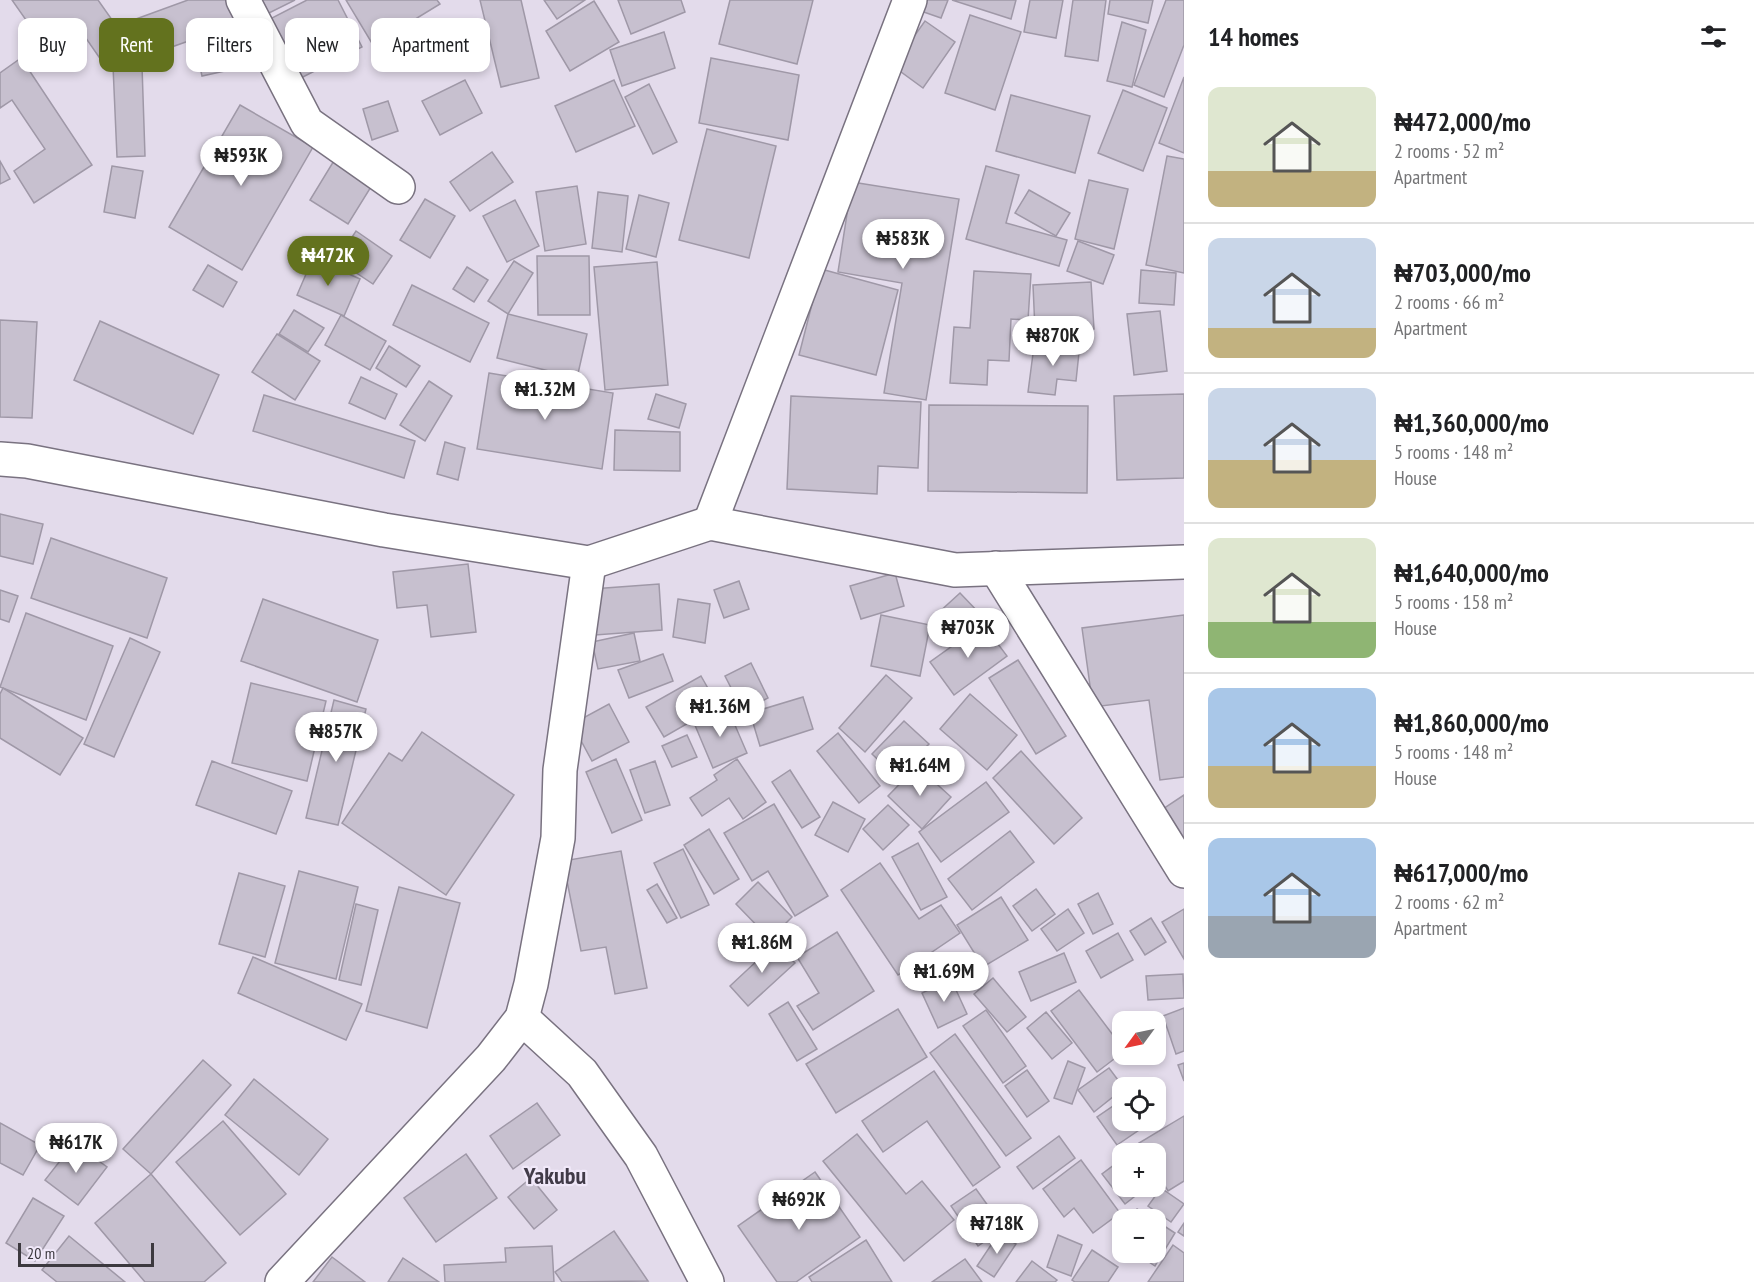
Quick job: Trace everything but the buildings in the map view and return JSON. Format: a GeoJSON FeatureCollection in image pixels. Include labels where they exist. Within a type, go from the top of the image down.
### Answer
{"type":"FeatureCollection","features":[{"type":"Feature","properties":{"kind":"street"},"geometry":{"type":"LineString","coordinates":[[243,0],[308,123],[398,187]]}},
{"type":"Feature","properties":{"kind":"street"},"geometry":{"type":"LineString","coordinates":[[710,523],[909,0]]}},
{"type":"Feature","properties":{"kind":"street"},"geometry":{"type":"LineString","coordinates":[[0,459],[27,461],[384,530],[589,563],[710,523],[955,570],[1184,562]]}},
{"type":"Feature","properties":{"kind":"street"},"geometry":{"type":"LineString","coordinates":[[282,1282],[491,1058],[522,1018],[558,838],[560,770],[589,563]]}},
{"type":"Feature","properties":{"kind":"street"},"geometry":{"type":"LineString","coordinates":[[996,568],[1184,871]]}},
{"type":"Feature","properties":{"kind":"street"},"geometry":{"type":"LineString","coordinates":[[522,1018],[582,1073],[635,1147],[707,1282]]}},
{"type":"Feature","properties":{"kind":"district","name":"Yakubu"},"geometry":{"type":"Point","coordinates":[555,1175]}}]}
